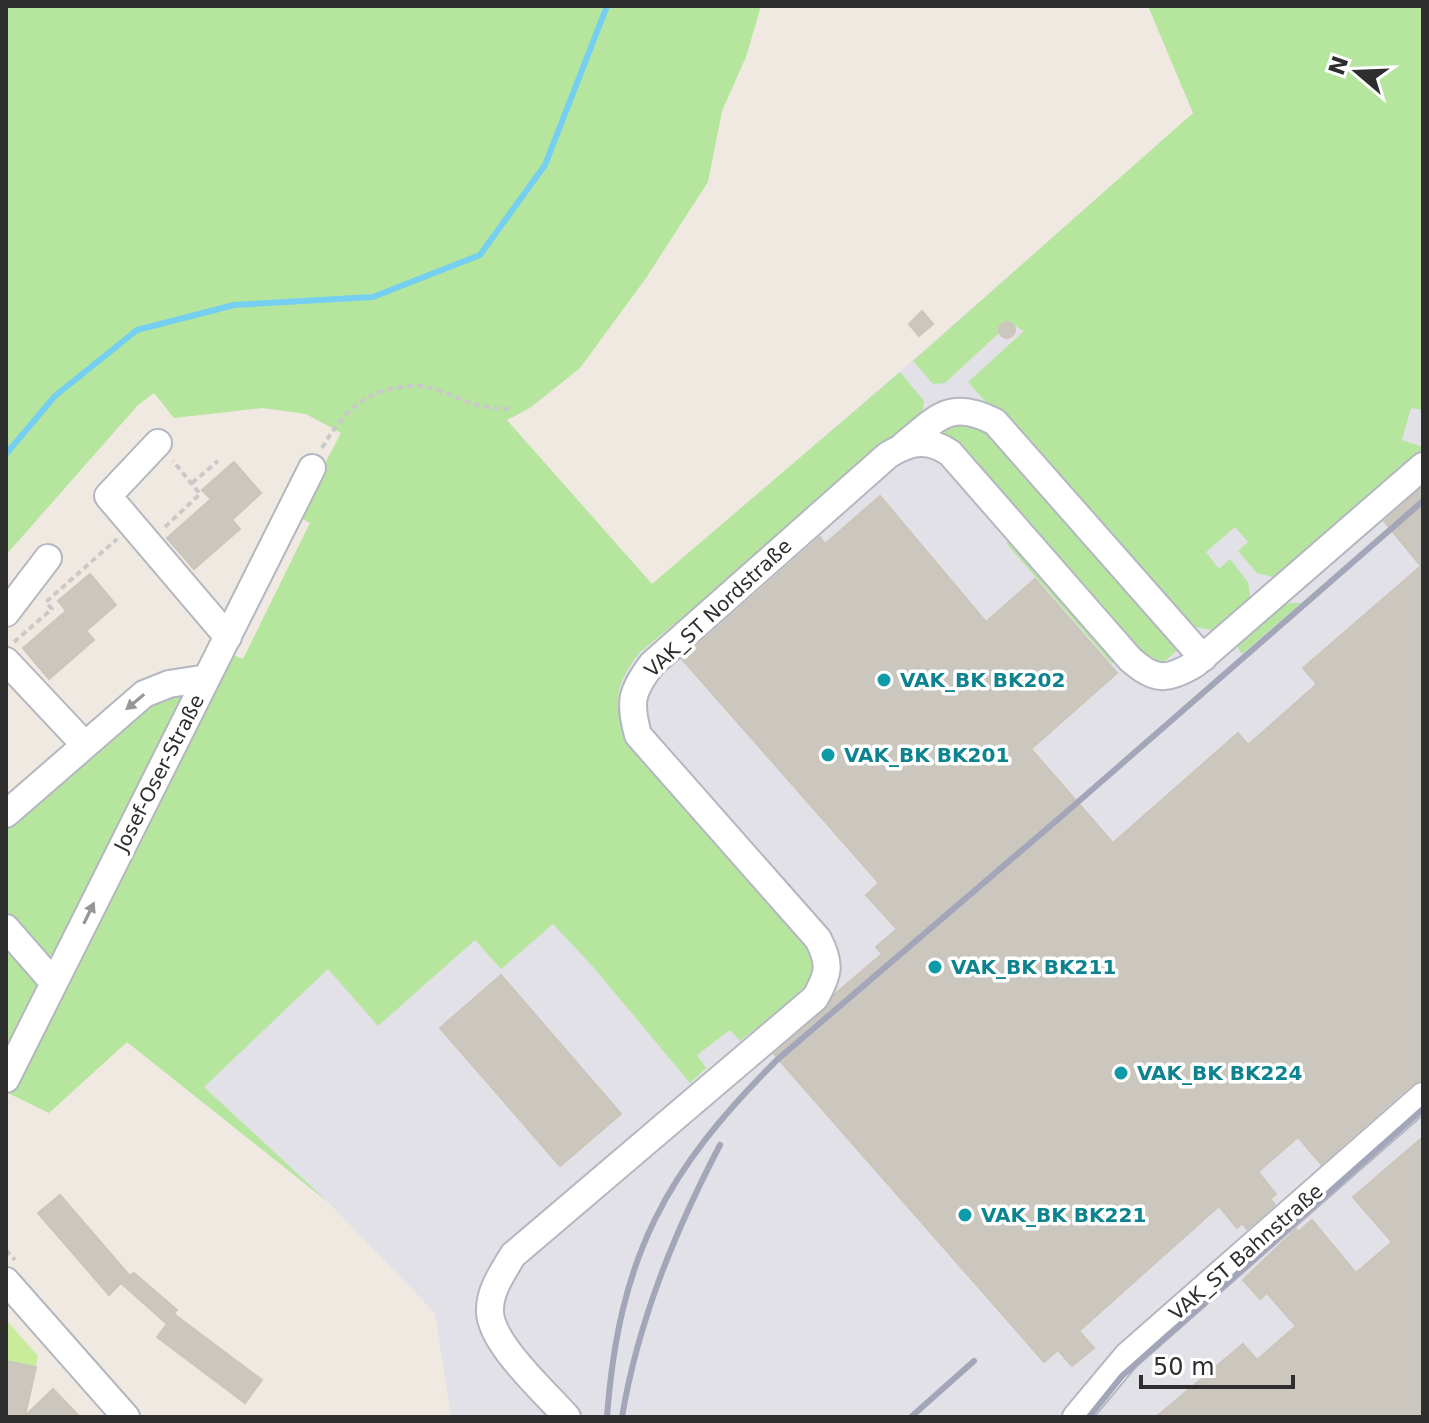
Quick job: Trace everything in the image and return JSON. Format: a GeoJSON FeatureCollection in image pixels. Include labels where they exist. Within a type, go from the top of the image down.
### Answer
{"type":"FeatureCollection","features":[{"type":"Feature","properties":{"kind":"street"},"geometry":{"type":"LineString","coordinates":[[904,445],[943,414],[957,410],[975,412],[995,422],[1203,658]]}},
{"type":"Feature","properties":{"kind":"street"},"geometry":{"type":"LineString","coordinates":[[904,445],[921,442],[936,444],[950,453],[1130,659],[1145,672],[1160,677],[1177,675],[1203,658],[1423,466]]}},
{"type":"Feature","properties":{"kind":"street"},"geometry":{"type":"LineString","coordinates":[[158,443],[108,496],[228,637]]}},
{"type":"Feature","properties":{"kind":"street","name":"VAK_ST Nordstraße"},"geometry":{"type":"LineString","coordinates":[[567,1417],[499,1340],[490,1313],[495,1286],[513,1255],[815,998],[826,978],[827,956],[818,939],[638,735],[631,710],[635,686],[652,664],[888,455],[904,445]]}},
{"type":"Feature","properties":{"kind":"street","name":"Josef-Oser-Straße"},"geometry":{"type":"LineString","coordinates":[[6,1079],[312,468]]}},
{"type":"Feature","properties":{"kind":"street"},"geometry":{"type":"LineString","coordinates":[[6,613],[48,558]]}},
{"type":"Feature","properties":{"kind":"street"},"geometry":{"type":"LineString","coordinates":[[6,661],[85,745]]}},
{"type":"Feature","properties":{"kind":"street"},"geometry":{"type":"LineString","coordinates":[[6,814],[144,694],[156,687],[207,678]]}},
{"type":"Feature","properties":{"kind":"street"},"geometry":{"type":"LineString","coordinates":[[6,928],[54,983]]}},
{"type":"Feature","properties":{"kind":"street","name":"VAK_ST Bahnstraße"},"geometry":{"type":"LineString","coordinates":[[1076,1417],[1127,1356],[1423,1096]]}},
{"type":"Feature","properties":{"kind":"street"},"geometry":{"type":"LineString","coordinates":[[6,1281],[126,1417]]}},
{"type":"Feature","properties":{"kind":"path"},"geometry":{"type":"LineString","coordinates":[[312,468],[333,428],[348,409],[371,395],[394,388],[420,385],[492,410],[513,408]]}},
{"type":"Feature","properties":{"kind":"path"},"geometry":{"type":"LineString","coordinates":[[6,649],[52,609],[46,602],[200,494],[158,443]]}},
{"type":"Feature","properties":{"kind":"path"},"geometry":{"type":"LineString","coordinates":[[192,483],[218,461]]}},
{"type":"Feature","properties":{"kind":"shaded area"},"geometry":{"type":"Polygon","coordinates":[[[1423,6],[1423,1417],[451,1417],[435,1313],[328,1202],[127,1042],[1194,113],[1423,6]]]}},
{"type":"Feature","properties":{"kind":"green space"},"geometry":{"type":"Polygon","coordinates":[[[6,6],[761,6],[746,57],[722,111],[708,182],[646,278],[580,368],[530,408],[507,420],[652,584],[900,372],[924,401],[922,413],[805,517],[640,652],[622,682],[618,701],[625,736],[809,946],[813,962],[810,979],[803,988],[769,1018],[740,1041],[730,1030],[697,1055],[706,1068],[690,1083],[553,924],[501,969],[475,940],[378,1026],[328,969],[204,1087],[328,1202],[127,1042],[49,1113],[10,1094],[229,653],[243,659],[310,523],[297,516],[341,433],[306,414],[262,408],[174,418],[154,393],[138,405],[6,555],[6,6]]]}},
{"type":"Feature","properties":{"kind":"green space"},"geometry":{"type":"Polygon","coordinates":[[[1148,6],[1423,6],[1423,410],[1411,408],[1402,440],[1423,447],[1423,450],[1277,578],[1257,573],[1238,551],[1248,542],[1235,527],[1206,552],[1219,569],[1230,559],[1248,582],[1251,600],[1218,631],[1195,627],[1169,608],[968,382],[1024,331],[1010,323],[1002,324],[999,333],[945,383],[933,384],[913,361],[1193,113],[1148,6]]]}},
{"type":"Feature","properties":{"kind":"green space"},"geometry":{"type":"Polygon","coordinates":[[[957,424],[974,424],[989,430],[1182,646],[1156,669],[940,434],[942,429],[957,424]]]}},
{"type":"Feature","properties":{"kind":"green space"},"geometry":{"type":"Polygon","coordinates":[[[1012,541],[1119,657],[1112,664],[1006,543],[1012,541]]]}},
{"type":"Feature","properties":{"kind":"green space"},"geometry":{"type":"Polygon","coordinates":[[[1301,603],[1242,654],[1238,648],[1239,641],[1280,605],[1301,603]]]}},
{"type":"Feature","properties":{"kind":"green space"},"geometry":{"type":"Polygon","coordinates":[[[181,695],[183,699],[57,954],[43,956],[6,919],[6,824],[148,699],[181,695]]]}},
{"type":"Feature","properties":{"kind":"green space"},"geometry":{"type":"Polygon","coordinates":[[[6,946],[35,979],[38,991],[6,1058],[6,946]]]}},
{"type":"Feature","properties":{"kind":"green space"},"geometry":{"type":"Polygon","coordinates":[[[6,1320],[38,1356],[25,1417],[6,1417],[6,1320]]]}},
{"type":"Feature","properties":{"kind":"building"},"geometry":{"type":"Polygon","coordinates":[[[922,311],[933,324],[919,336],[909,324],[922,311]]]}},
{"type":"Feature","properties":{"kind":"building"},"geometry":{"type":"Polygon","coordinates":[[[1004,322],[1010,322],[1015,330],[1013,336],[1004,338],[999,333],[999,327],[1004,322]]]}},
{"type":"Feature","properties":{"kind":"building"},"geometry":{"type":"Polygon","coordinates":[[[234,462],[261,493],[232,520],[240,529],[194,569],[167,538],[211,499],[202,490],[234,462]]]}},
{"type":"Feature","properties":{"kind":"building"},"geometry":{"type":"Polygon","coordinates":[[[1423,487],[1423,1080],[1412,1084],[1321,1164],[1298,1137],[1258,1172],[1276,1194],[1270,1199],[1275,1205],[1247,1229],[1242,1223],[1237,1228],[1219,1206],[1079,1331],[1094,1348],[1072,1366],[1058,1350],[1044,1362],[774,1054],[825,1010],[835,994],[882,954],[876,947],[897,929],[866,895],[879,883],[682,659],[820,537],[825,544],[880,496],[986,622],[1035,579],[1117,673],[1031,749],[1113,843],[1238,733],[1248,745],[1317,684],[1303,668],[1421,566],[1384,521],[1423,487]]]}},
{"type":"Feature","properties":{"kind":"building"},"geometry":{"type":"Polygon","coordinates":[[[90,574],[116,605],[86,631],[94,640],[49,679],[23,648],[66,611],[58,601],[90,574]]]}},
{"type":"Feature","properties":{"kind":"building"},"geometry":{"type":"Polygon","coordinates":[[[501,975],[621,1114],[560,1166],[440,1028],[501,975]]]}},
{"type":"Feature","properties":{"kind":"building"},"geometry":{"type":"Polygon","coordinates":[[[1423,1137],[1423,1417],[1156,1417],[1243,1344],[1257,1360],[1296,1326],[1267,1293],[1260,1299],[1243,1280],[1296,1229],[1298,1232],[1312,1220],[1356,1273],[1392,1242],[1353,1197],[1423,1137]]]}},
{"type":"Feature","properties":{"kind":"building"},"geometry":{"type":"Polygon","coordinates":[[[60,1195],[130,1276],[134,1273],[177,1310],[174,1314],[262,1380],[245,1403],[157,1337],[167,1324],[121,1283],[109,1295],[38,1213],[60,1195]]]}},
{"type":"Feature","properties":{"kind":"building"},"geometry":{"type":"Polygon","coordinates":[[[6,1361],[36,1367],[25,1416],[53,1389],[80,1417],[6,1417],[6,1361]]]}},
{"type":"Feature","properties":{"kind":"waterway"},"geometry":{"type":"LineString","coordinates":[[6,454],[55,396],[137,330],[234,305],[373,297],[480,255],[545,165],[607,6]]}},
{"type":"Feature","properties":{"kind":"railway"},"geometry":{"type":"LineString","coordinates":[[607,1417],[613,1360],[623,1309],[637,1263],[677,1179],[739,1100],[778,1059],[1423,501]]}},
{"type":"Feature","properties":{"kind":"railway"},"geometry":{"type":"LineString","coordinates":[[1089,1417],[1122,1376],[1423,1109]]}},
{"type":"Feature","properties":{"kind":"railway"},"geometry":{"type":"LineString","coordinates":[[622,1417],[638,1346],[660,1277],[720,1145]]}},
{"type":"Feature","properties":{"kind":"railway"},"geometry":{"type":"LineString","coordinates":[[911,1417],[974,1361]]}},
{"type":"Feature","properties":{"kind":"place","name":"VAK_BK BK202"},"geometry":{"type":"Point","coordinates":[884,680]}},
{"type":"Feature","properties":{"kind":"place","name":"VAK_BK BK201"},"geometry":{"type":"Point","coordinates":[828,755]}},
{"type":"Feature","properties":{"kind":"place","name":"VAK_BK BK211"},"geometry":{"type":"Point","coordinates":[935,967]}},
{"type":"Feature","properties":{"kind":"place","name":"VAK_BK BK224"},"geometry":{"type":"Point","coordinates":[1121,1073]}},
{"type":"Feature","properties":{"kind":"place","name":"VAK_BK BK221"},"geometry":{"type":"Point","coordinates":[965,1215]}}]}
